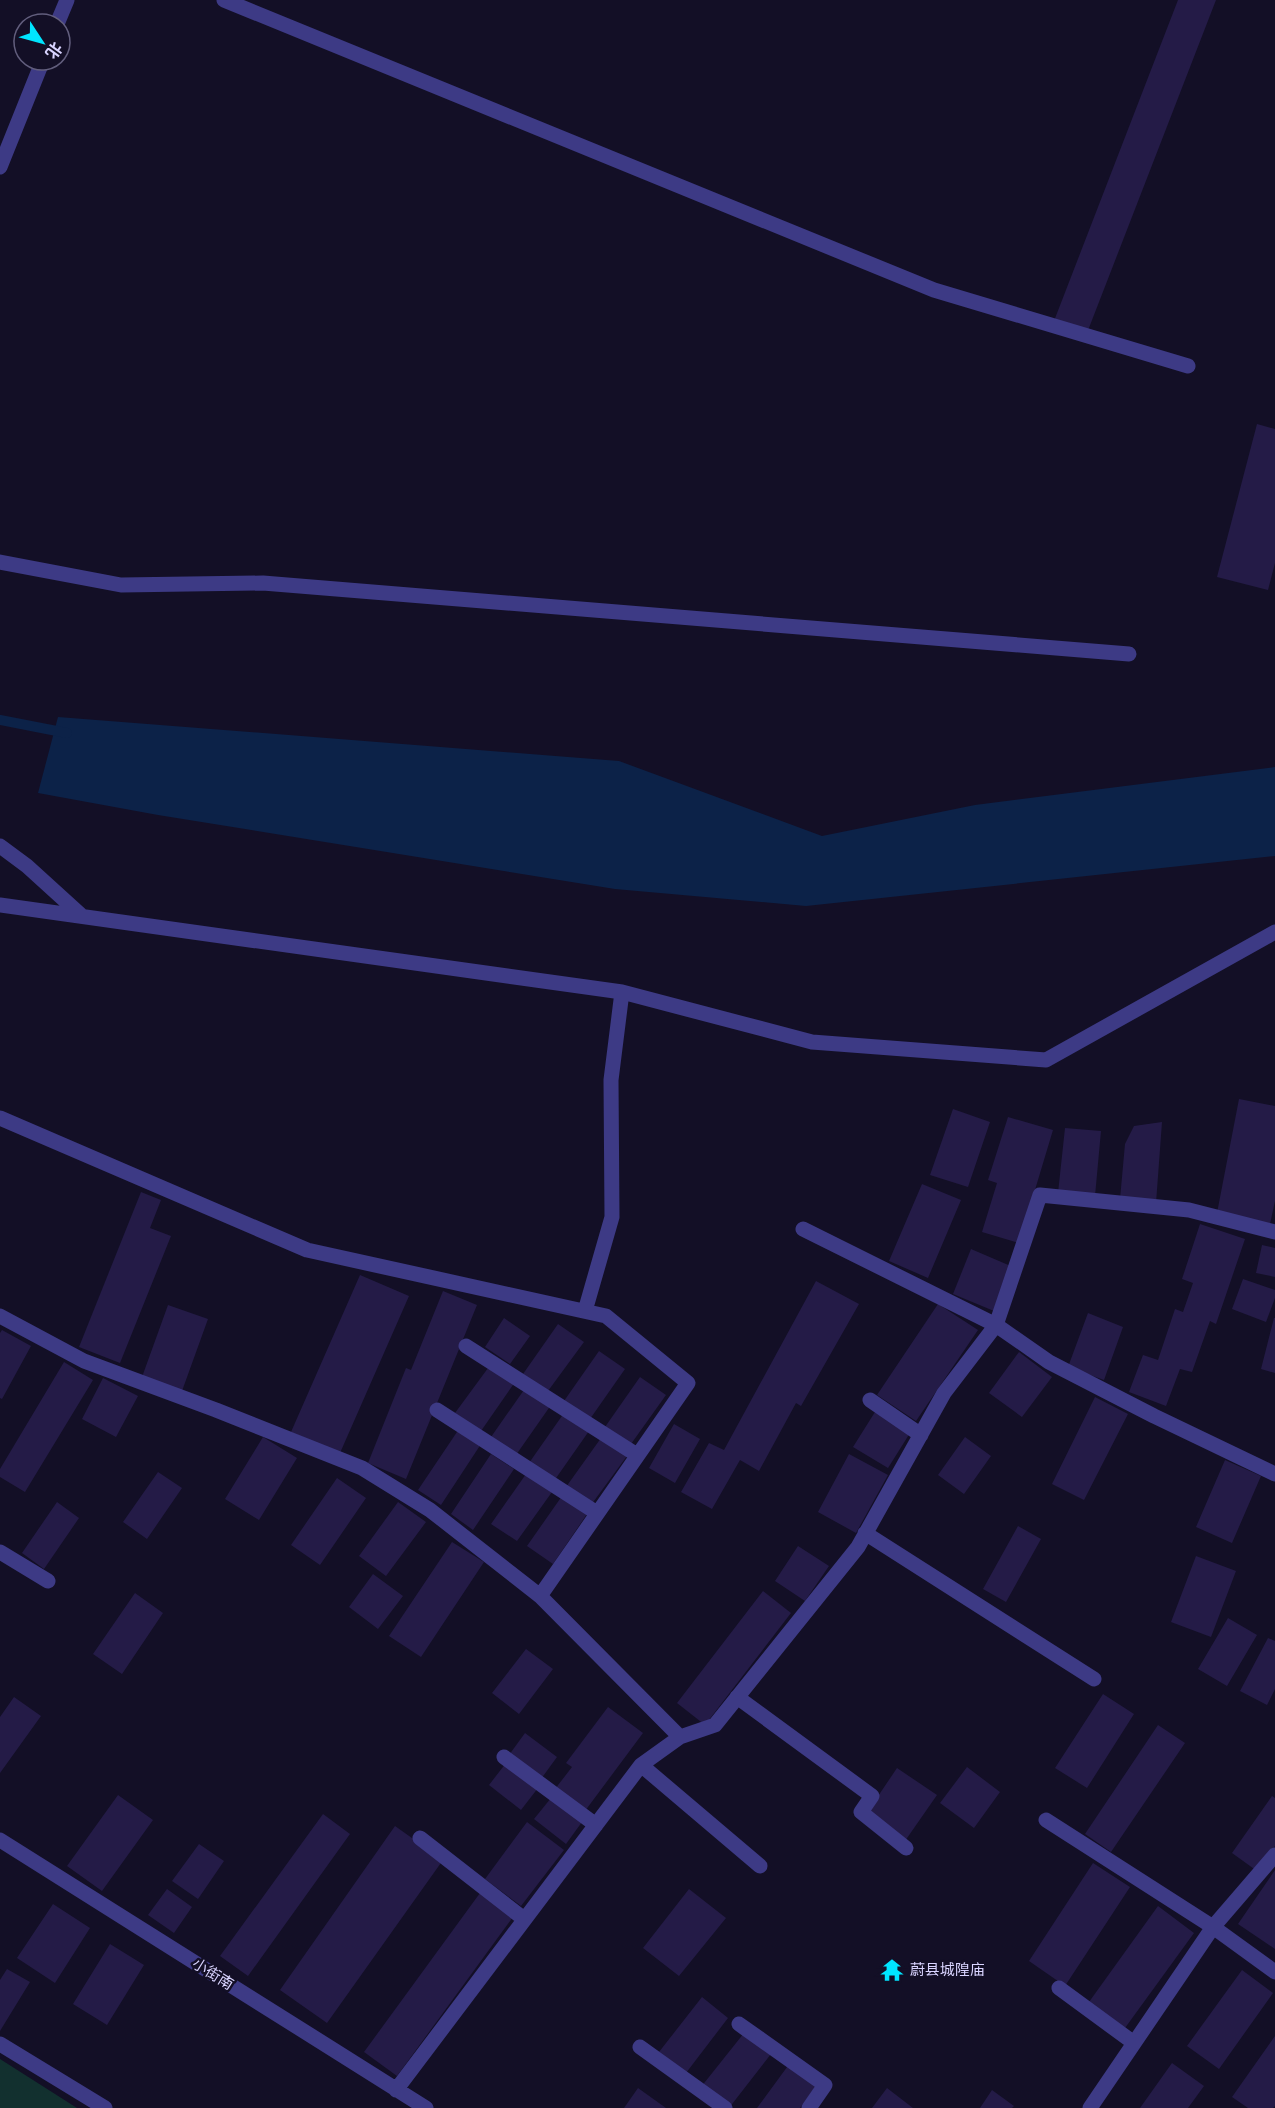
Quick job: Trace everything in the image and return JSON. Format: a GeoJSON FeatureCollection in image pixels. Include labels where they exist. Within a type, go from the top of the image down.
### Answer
{"type":"FeatureCollection","features":[{"type":"Feature","properties":{"kind":"street"},"geometry":{"type":"LineString","coordinates":[[224,0],[934,290],[1188,366]]}},
{"type":"Feature","properties":{"kind":"street"},"geometry":{"type":"LineString","coordinates":[[2,160],[38,72]]}},
{"type":"Feature","properties":{"kind":"street"},"geometry":{"type":"LineString","coordinates":[[0,562],[121,585],[263,582],[1129,654]]}},
{"type":"Feature","properties":{"kind":"street"},"geometry":{"type":"LineString","coordinates":[[0,846],[27,866],[82,916]]}},
{"type":"Feature","properties":{"kind":"street"},"geometry":{"type":"LineString","coordinates":[[0,905],[622,992],[813,1042],[1046,1060],[1275,932]]}},
{"type":"Feature","properties":{"kind":"street"},"geometry":{"type":"LineString","coordinates":[[585,1311],[612,1217],[611,1080],[622,992]]}},
{"type":"Feature","properties":{"kind":"street"},"geometry":{"type":"LineString","coordinates":[[0,1118],[307,1250],[606,1316],[688,1383],[540,1596]]}},
{"type":"Feature","properties":{"kind":"street"},"geometry":{"type":"LineString","coordinates":[[396,2090],[641,1765],[680,1737],[715,1725],[858,1546],[944,1393],[996,1325],[1040,1195],[1189,1210],[1275,1232]]}},
{"type":"Feature","properties":{"kind":"street"},"geometry":{"type":"LineString","coordinates":[[803,1229],[996,1325],[1048,1362],[1275,1474]]}},
{"type":"Feature","properties":{"kind":"street"},"geometry":{"type":"LineString","coordinates":[[0,1316],[84,1361],[362,1468],[430,1510],[540,1596],[680,1737]]}},
{"type":"Feature","properties":{"kind":"street"},"geometry":{"type":"LineString","coordinates":[[466,1346],[637,1455]]}},
{"type":"Feature","properties":{"kind":"street"},"geometry":{"type":"LineString","coordinates":[[870,1400],[921,1435]]}},
{"type":"Feature","properties":{"kind":"street"},"geometry":{"type":"LineString","coordinates":[[436,1410],[597,1513]]}},
{"type":"Feature","properties":{"kind":"street"},"geometry":{"type":"LineString","coordinates":[[865,1533],[1094,1679]]}},
{"type":"Feature","properties":{"kind":"street"},"geometry":{"type":"LineString","coordinates":[[0,1552],[48,1581]]}},
{"type":"Feature","properties":{"kind":"street"},"geometry":{"type":"LineString","coordinates":[[737,1697],[872,1796],[861,1812],[906,1848]]}},
{"type":"Feature","properties":{"kind":"street"},"geometry":{"type":"LineString","coordinates":[[504,1757],[596,1825]]}},
{"type":"Feature","properties":{"kind":"street"},"geometry":{"type":"LineString","coordinates":[[641,1765],[760,1866]]}},
{"type":"Feature","properties":{"kind":"street"},"geometry":{"type":"LineString","coordinates":[[1046,1820],[1214,1927],[1275,1972]]}},
{"type":"Feature","properties":{"kind":"street"},"geometry":{"type":"LineString","coordinates":[[420,1838],[524,1919]]}},
{"type":"Feature","properties":{"kind":"street","name":"小街南"},"geometry":{"type":"LineString","coordinates":[[0,1840],[426,2108]]}},
{"type":"Feature","properties":{"kind":"street"},"geometry":{"type":"LineString","coordinates":[[1090,2108],[1214,1927],[1275,1855]]}},
{"type":"Feature","properties":{"kind":"street"},"geometry":{"type":"LineString","coordinates":[[1059,1988],[1134,2043]]}},
{"type":"Feature","properties":{"kind":"street"},"geometry":{"type":"LineString","coordinates":[[739,2024],[825,2085],[809,2108]]}},
{"type":"Feature","properties":{"kind":"street"},"geometry":{"type":"LineString","coordinates":[[0,2044],[105,2108]]}},
{"type":"Feature","properties":{"kind":"street"},"geometry":{"type":"LineString","coordinates":[[640,2048],[725,2108]]}},
{"type":"Feature","properties":{"kind":"green space"},"geometry":{"type":"Polygon","coordinates":[[[0,2059],[77,2108],[0,2108],[0,2059]]]}},
{"type":"Feature","properties":{"kind":"water"},"geometry":{"type":"Polygon","coordinates":[[[58,717],[619,761],[822,836],[975,805],[1275,767],[1275,856],[806,906],[615,889],[158,815],[38,793],[58,717]]]}},
{"type":"Feature","properties":{"kind":"building"},"geometry":{"type":"Polygon","coordinates":[[[1178,0],[1216,0],[1087,333],[1054,321],[1178,0]]]}},
{"type":"Feature","properties":{"kind":"building"},"geometry":{"type":"Polygon","coordinates":[[[1257,424],[1275,429],[1275,563],[1268,590],[1217,577],[1257,424]]]}},
{"type":"Feature","properties":{"kind":"building"},"geometry":{"type":"Polygon","coordinates":[[[1239,1099],[1275,1106],[1275,1201],[1270,1224],[1217,1213],[1239,1099]]]}},
{"type":"Feature","properties":{"kind":"building"},"geometry":{"type":"Polygon","coordinates":[[[953,1109],[990,1122],[968,1187],[930,1175],[953,1109]]]}},
{"type":"Feature","properties":{"kind":"building"},"geometry":{"type":"Polygon","coordinates":[[[1008,1117],[1053,1130],[1019,1243],[982,1232],[997,1183],[988,1180],[1008,1117]]]}},
{"type":"Feature","properties":{"kind":"building"},"geometry":{"type":"Polygon","coordinates":[[[1162,1122],[1156,1203],[1120,1199],[1125,1144],[1134,1126],[1162,1122]]]}},
{"type":"Feature","properties":{"kind":"building"},"geometry":{"type":"Polygon","coordinates":[[[1065,1128],[1101,1131],[1095,1196],[1058,1193],[1065,1128]]]}},
{"type":"Feature","properties":{"kind":"building"},"geometry":{"type":"Polygon","coordinates":[[[922,1184],[961,1200],[928,1278],[889,1261],[922,1184]]]}},
{"type":"Feature","properties":{"kind":"building"},"geometry":{"type":"Polygon","coordinates":[[[141,1192],[161,1200],[150,1228],[171,1236],[120,1363],[79,1347],[141,1192]]]}},
{"type":"Feature","properties":{"kind":"building"},"geometry":{"type":"Polygon","coordinates":[[[1200,1224],[1245,1239],[1216,1324],[1210,1321],[1192,1372],[1180,1369],[1166,1406],[1129,1392],[1143,1355],[1158,1360],[1175,1309],[1183,1312],[1193,1283],[1182,1279],[1200,1224]]]}},
{"type":"Feature","properties":{"kind":"building"},"geometry":{"type":"Polygon","coordinates":[[[1262,1245],[1275,1248],[1275,1277],[1256,1273],[1262,1245]]]}},
{"type":"Feature","properties":{"kind":"building"},"geometry":{"type":"Polygon","coordinates":[[[971,1249],[1013,1267],[994,1311],[953,1294],[971,1249]]]}},
{"type":"Feature","properties":{"kind":"building"},"geometry":{"type":"Polygon","coordinates":[[[360,1275],[409,1296],[340,1453],[291,1432],[360,1275]]]}},
{"type":"Feature","properties":{"kind":"building"},"geometry":{"type":"Polygon","coordinates":[[[1243,1279],[1275,1290],[1275,1298],[1266,1322],[1232,1309],[1243,1279]]]}},
{"type":"Feature","properties":{"kind":"building"},"geometry":{"type":"Polygon","coordinates":[[[816,1281],[859,1304],[801,1406],[796,1403],[759,1471],[740,1460],[712,1509],[681,1492],[709,1443],[724,1450],[816,1281]]]}},
{"type":"Feature","properties":{"kind":"building"},"geometry":{"type":"Polygon","coordinates":[[[443,1291],[477,1305],[406,1479],[368,1463],[406,1368],[411,1370],[443,1291]]]}},
{"type":"Feature","properties":{"kind":"building"},"geometry":{"type":"Polygon","coordinates":[[[938,1304],[978,1330],[916,1421],[877,1395],[938,1304]]]}},
{"type":"Feature","properties":{"kind":"building"},"geometry":{"type":"Polygon","coordinates":[[[168,1305],[208,1319],[182,1391],[142,1377],[168,1305]]]}},
{"type":"Feature","properties":{"kind":"building"},"geometry":{"type":"Polygon","coordinates":[[[1088,1313],[1123,1327],[1104,1380],[1068,1367],[1088,1313]]]}},
{"type":"Feature","properties":{"kind":"building"},"geometry":{"type":"Polygon","coordinates":[[[504,1318],[530,1336],[510,1364],[485,1347],[504,1318]]]}},
{"type":"Feature","properties":{"kind":"building"},"geometry":{"type":"Polygon","coordinates":[[[1275,1318],[1275,1373],[1261,1369],[1275,1318]]]}},
{"type":"Feature","properties":{"kind":"building"},"geometry":{"type":"Polygon","coordinates":[[[558,1324],[584,1342],[548,1391],[523,1374],[558,1324]]]}},
{"type":"Feature","properties":{"kind":"building"},"geometry":{"type":"Polygon","coordinates":[[[2,1330],[31,1346],[2,1399],[0,1398],[0,1333],[2,1330]]]}},
{"type":"Feature","properties":{"kind":"building"},"geometry":{"type":"Polygon","coordinates":[[[599,1351],[625,1369],[590,1419],[564,1401],[599,1351]]]}},
{"type":"Feature","properties":{"kind":"building"},"geometry":{"type":"Polygon","coordinates":[[[1019,1352],[1052,1377],[1022,1417],[989,1393],[1019,1352]]]}},
{"type":"Feature","properties":{"kind":"building"},"geometry":{"type":"Polygon","coordinates":[[[64,1362],[93,1380],[25,1492],[0,1477],[0,1469],[64,1362]]]}},
{"type":"Feature","properties":{"kind":"building"},"geometry":{"type":"Polygon","coordinates":[[[491,1364],[515,1382],[481,1431],[455,1413],[491,1364]]]}},
{"type":"Feature","properties":{"kind":"building"},"geometry":{"type":"Polygon","coordinates":[[[640,1377],[666,1395],[631,1444],[605,1427],[640,1377]]]}},
{"type":"Feature","properties":{"kind":"building"},"geometry":{"type":"Polygon","coordinates":[[[103,1378],[138,1396],[116,1437],[82,1419],[103,1378]]]}},
{"type":"Feature","properties":{"kind":"building"},"geometry":{"type":"Polygon","coordinates":[[[526,1387],[551,1405],[516,1455],[491,1437],[526,1387]]]}},
{"type":"Feature","properties":{"kind":"building"},"geometry":{"type":"Polygon","coordinates":[[[1095,1397],[1128,1414],[1084,1500],[1052,1484],[1095,1397]]]}},
{"type":"Feature","properties":{"kind":"building"},"geometry":{"type":"Polygon","coordinates":[[[875,1412],[910,1433],[888,1468],[853,1447],[875,1412]]]}},
{"type":"Feature","properties":{"kind":"building"},"geometry":{"type":"Polygon","coordinates":[[[564,1413],[589,1431],[554,1481],[529,1463],[564,1413]]]}},
{"type":"Feature","properties":{"kind":"building"},"geometry":{"type":"Polygon","coordinates":[[[674,1424],[700,1439],[675,1483],[649,1468],[674,1424]]]}},
{"type":"Feature","properties":{"kind":"building"},"geometry":{"type":"Polygon","coordinates":[[[459,1429],[481,1444],[441,1505],[418,1490],[459,1429]]]}},
{"type":"Feature","properties":{"kind":"building"},"geometry":{"type":"Polygon","coordinates":[[[263,1437],[297,1458],[259,1520],[225,1499],[263,1437]]]}},
{"type":"Feature","properties":{"kind":"building"},"geometry":{"type":"Polygon","coordinates":[[[965,1437],[991,1456],[964,1494],[938,1475],[965,1437]]]}},
{"type":"Feature","properties":{"kind":"building"},"geometry":{"type":"Polygon","coordinates":[[[601,1438],[627,1456],[591,1505],[566,1487],[601,1438]]]}},
{"type":"Feature","properties":{"kind":"building"},"geometry":{"type":"Polygon","coordinates":[[[491,1454],[514,1469],[473,1530],[451,1514],[491,1454]]]}},
{"type":"Feature","properties":{"kind":"building"},"geometry":{"type":"Polygon","coordinates":[[[849,1454],[888,1475],[856,1533],[818,1512],[849,1454]]]}},
{"type":"Feature","properties":{"kind":"building"},"geometry":{"type":"Polygon","coordinates":[[[1225,1460],[1261,1476],[1232,1543],[1196,1527],[1225,1460]]]}},
{"type":"Feature","properties":{"kind":"building"},"geometry":{"type":"Polygon","coordinates":[[[158,1472],[182,1488],[147,1539],[123,1522],[158,1472]]]}},
{"type":"Feature","properties":{"kind":"building"},"geometry":{"type":"Polygon","coordinates":[[[526,1474],[552,1492],[517,1541],[491,1524],[526,1474]]]}},
{"type":"Feature","properties":{"kind":"building"},"geometry":{"type":"Polygon","coordinates":[[[337,1478],[366,1498],[320,1565],[291,1545],[337,1478]]]}},
{"type":"Feature","properties":{"kind":"building"},"geometry":{"type":"Polygon","coordinates":[[[562,1496],[587,1514],[553,1564],[527,1546],[562,1496]]]}},
{"type":"Feature","properties":{"kind":"building"},"geometry":{"type":"Polygon","coordinates":[[[57,1502],[79,1518],[44,1569],[22,1553],[57,1502]]]}},
{"type":"Feature","properties":{"kind":"building"},"geometry":{"type":"Polygon","coordinates":[[[398,1502],[426,1522],[386,1576],[359,1556],[398,1502]]]}},
{"type":"Feature","properties":{"kind":"building"},"geometry":{"type":"Polygon","coordinates":[[[1018,1526],[1041,1539],[1006,1602],[983,1589],[1018,1526]]]}},
{"type":"Feature","properties":{"kind":"building"},"geometry":{"type":"Polygon","coordinates":[[[452,1542],[484,1562],[421,1657],[389,1636],[452,1542]]]}},
{"type":"Feature","properties":{"kind":"building"},"geometry":{"type":"Polygon","coordinates":[[[798,1546],[829,1566],[805,1601],[775,1581],[798,1546]]]}},
{"type":"Feature","properties":{"kind":"building"},"geometry":{"type":"Polygon","coordinates":[[[1196,1556],[1236,1571],[1211,1637],[1171,1622],[1196,1556]]]}},
{"type":"Feature","properties":{"kind":"building"},"geometry":{"type":"Polygon","coordinates":[[[373,1574],[403,1596],[378,1629],[349,1607],[373,1574]]]}},
{"type":"Feature","properties":{"kind":"building"},"geometry":{"type":"Polygon","coordinates":[[[763,1591],[791,1613],[705,1725],[677,1703],[763,1591]]]}},
{"type":"Feature","properties":{"kind":"building"},"geometry":{"type":"Polygon","coordinates":[[[135,1593],[163,1613],[122,1674],[93,1654],[135,1593]]]}},
{"type":"Feature","properties":{"kind":"building"},"geometry":{"type":"Polygon","coordinates":[[[1228,1618],[1257,1635],[1227,1686],[1198,1669],[1228,1618]]]}},
{"type":"Feature","properties":{"kind":"building"},"geometry":{"type":"Polygon","coordinates":[[[1268,1638],[1275,1641],[1275,1689],[1267,1705],[1240,1691],[1268,1638]]]}},
{"type":"Feature","properties":{"kind":"building"},"geometry":{"type":"Polygon","coordinates":[[[526,1649],[553,1669],[519,1714],[492,1693],[526,1649]]]}},
{"type":"Feature","properties":{"kind":"building"},"geometry":{"type":"Polygon","coordinates":[[[1103,1694],[1134,1714],[1087,1788],[1055,1768],[1103,1694]]]}},
{"type":"Feature","properties":{"kind":"building"},"geometry":{"type":"Polygon","coordinates":[[[14,1697],[41,1716],[0,1773],[0,1717],[14,1697]]]}},
{"type":"Feature","properties":{"kind":"building"},"geometry":{"type":"Polygon","coordinates":[[[608,1707],[643,1733],[585,1811],[555,1789],[572,1767],[566,1763],[608,1707]]]}},
{"type":"Feature","properties":{"kind":"building"},"geometry":{"type":"Polygon","coordinates":[[[1158,1725],[1185,1743],[1111,1852],[1085,1834],[1158,1725]]]}},
{"type":"Feature","properties":{"kind":"building"},"geometry":{"type":"Polygon","coordinates":[[[525,1733],[557,1757],[541,1779],[509,1755],[525,1733]]]}},
{"type":"Feature","properties":{"kind":"building"},"geometry":{"type":"Polygon","coordinates":[[[506,1763],[538,1788],[521,1810],[489,1785],[506,1763]]]}},
{"type":"Feature","properties":{"kind":"building"},"geometry":{"type":"Polygon","coordinates":[[[967,1767],[1000,1792],[974,1828],[940,1803],[967,1767]]]}},
{"type":"Feature","properties":{"kind":"building"},"geometry":{"type":"Polygon","coordinates":[[[897,1768],[937,1795],[905,1841],[866,1814],[897,1768]]]}},
{"type":"Feature","properties":{"kind":"building"},"geometry":{"type":"Polygon","coordinates":[[[118,1795],[153,1820],[102,1891],[67,1866],[118,1795]]]}},
{"type":"Feature","properties":{"kind":"building"},"geometry":{"type":"Polygon","coordinates":[[[1272,1796],[1275,1798],[1275,1846],[1257,1871],[1232,1853],[1272,1796]]]}},
{"type":"Feature","properties":{"kind":"building"},"geometry":{"type":"Polygon","coordinates":[[[551,1798],[582,1822],[566,1844],[534,1819],[551,1798]]]}},
{"type":"Feature","properties":{"kind":"building"},"geometry":{"type":"Polygon","coordinates":[[[323,1814],[350,1834],[248,1976],[220,1956],[323,1814]]]}},
{"type":"Feature","properties":{"kind":"building"},"geometry":{"type":"Polygon","coordinates":[[[527,1822],[564,1850],[521,1906],[485,1879],[527,1822]]]}},
{"type":"Feature","properties":{"kind":"building"},"geometry":{"type":"Polygon","coordinates":[[[395,1826],[443,1860],[327,2023],[280,1990],[395,1826]]]}},
{"type":"Feature","properties":{"kind":"building"},"geometry":{"type":"Polygon","coordinates":[[[199,1844],[224,1861],[198,1899],[172,1881],[199,1844]]]}},
{"type":"Feature","properties":{"kind":"building"},"geometry":{"type":"Polygon","coordinates":[[[1093,1863],[1130,1887],[1065,1986],[1029,1961],[1093,1863]]]}},
{"type":"Feature","properties":{"kind":"building"},"geometry":{"type":"Polygon","coordinates":[[[1275,1870],[1275,1949],[1238,1924],[1275,1870]]]}},
{"type":"Feature","properties":{"kind":"building"},"geometry":{"type":"Polygon","coordinates":[[[167,1889],[192,1907],[174,1933],[148,1915],[167,1889]]]}},
{"type":"Feature","properties":{"kind":"building"},"geometry":{"type":"Polygon","coordinates":[[[689,1889],[726,1918],[679,1976],[643,1948],[689,1889]]]}},
{"type":"Feature","properties":{"kind":"building"},"geometry":{"type":"Polygon","coordinates":[[[480,1893],[513,1917],[397,2076],[364,2052],[480,1893]]]}},
{"type":"Feature","properties":{"kind":"building"},"geometry":{"type":"Polygon","coordinates":[[[53,1904],[90,1928],[55,1983],[17,1958],[53,1904]]]}},
{"type":"Feature","properties":{"kind":"building"},"geometry":{"type":"Polygon","coordinates":[[[1158,1906],[1194,1933],[1125,2028],[1089,2002],[1158,1906]]]}},
{"type":"Feature","properties":{"kind":"building"},"geometry":{"type":"Polygon","coordinates":[[[110,1944],[144,1965],[107,2025],[73,2004],[110,1944]]]}},
{"type":"Feature","properties":{"kind":"building"},"geometry":{"type":"Polygon","coordinates":[[[7,1969],[30,1982],[0,2031],[0,1980],[7,1969]]]}},
{"type":"Feature","properties":{"kind":"building"},"geometry":{"type":"Polygon","coordinates":[[[1242,1970],[1273,1993],[1219,2069],[1187,2046],[1242,1970]]]}},
{"type":"Feature","properties":{"kind":"building"},"geometry":{"type":"Polygon","coordinates":[[[702,1997],[728,2018],[686,2073],[659,2052],[702,1997]]]}},
{"type":"Feature","properties":{"kind":"building"},"geometry":{"type":"Polygon","coordinates":[[[744,2033],[771,2054],[729,2108],[701,2087],[744,2033]]]}},
{"type":"Feature","properties":{"kind":"building"},"geometry":{"type":"Polygon","coordinates":[[[1275,2036],[1275,2106],[1273,2108],[1248,2108],[1232,2097],[1275,2036]]]}},
{"type":"Feature","properties":{"kind":"building"},"geometry":{"type":"Polygon","coordinates":[[[790,2063],[818,2083],[800,2108],[757,2108],[790,2063]]]}},
{"type":"Feature","properties":{"kind":"building"},"geometry":{"type":"Polygon","coordinates":[[[1172,2063],[1204,2086],[1188,2108],[1140,2108],[1172,2063]]]}},
{"type":"Feature","properties":{"kind":"building"},"geometry":{"type":"Polygon","coordinates":[[[638,2088],[666,2108],[624,2108],[638,2088]]]}},
{"type":"Feature","properties":{"kind":"building"},"geometry":{"type":"Polygon","coordinates":[[[887,2088],[913,2108],[872,2108],[887,2088]]]}},
{"type":"Feature","properties":{"kind":"building"},"geometry":{"type":"Polygon","coordinates":[[[992,2090],[1014,2106],[1012,2108],[980,2108],[992,2090]]]}},
{"type":"Feature","properties":{"kind":"waterway"},"geometry":{"type":"LineString","coordinates":[[0,720],[67,733]]}},
{"type":"Feature","properties":{"kind":"place","name":"蔚县城隍庙"},"geometry":{"type":"Point","coordinates":[892,1970]}}]}
